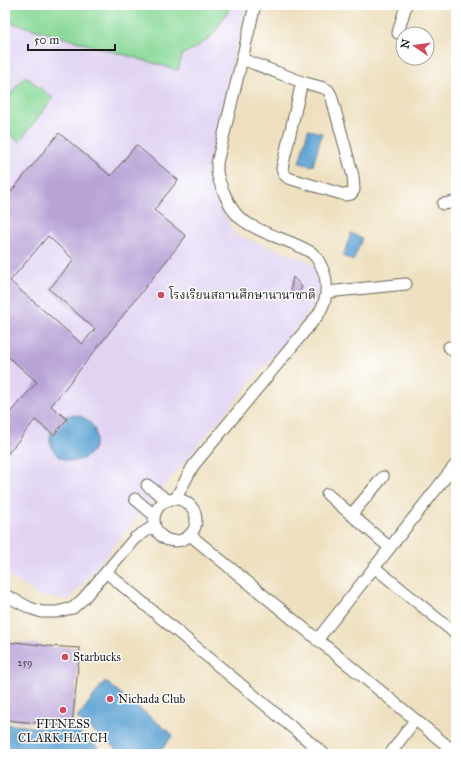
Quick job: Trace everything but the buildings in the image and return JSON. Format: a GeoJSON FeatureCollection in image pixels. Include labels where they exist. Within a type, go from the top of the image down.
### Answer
{"type":"FeatureCollection","features":[{"type":"Feature","properties":{"kind":"street"},"geometry":{"type":"LineString","coordinates":[[5,595],[30,608],[42,612],[56,612],[74,608],[135,538],[154,521],[159,505],[172,499],[193,466],[318,315],[324,305],[327,292],[326,277],[320,264],[312,253],[250,225],[238,217],[230,206],[217,172],[217,163],[255,5]]}},
{"type":"Feature","properties":{"kind":"street"},"geometry":{"type":"LineString","coordinates":[[400,26],[406,5]]}},
{"type":"Feature","properties":{"kind":"street"},"geometry":{"type":"LineString","coordinates":[[242,59],[302,82],[328,90],[331,95],[353,176],[354,190],[350,194],[345,195],[288,178],[284,174],[282,168],[302,82]]}},
{"type":"Feature","properties":{"kind":"street"},"geometry":{"type":"LineString","coordinates":[[442,204],[456,202]]}},
{"type":"Feature","properties":{"kind":"street"},"geometry":{"type":"LineString","coordinates":[[327,292],[406,284]]}},
{"type":"Feature","properties":{"kind":"street"},"geometry":{"type":"LineString","coordinates":[[317,640],[456,464]]}},
{"type":"Feature","properties":{"kind":"street"},"geometry":{"type":"LineString","coordinates":[[351,515],[383,477]]}},
{"type":"Feature","properties":{"kind":"street"},"geometry":{"type":"LineString","coordinates":[[135,499],[154,521],[160,535],[169,541],[183,540],[190,535],[195,526],[196,519],[193,508],[187,502],[172,499],[147,485]]}},
{"type":"Feature","properties":{"kind":"street"},"geometry":{"type":"LineString","coordinates":[[327,494],[390,548]]}},
{"type":"Feature","properties":{"kind":"street"},"geometry":{"type":"LineString","coordinates":[[190,535],[456,754]]}},
{"type":"Feature","properties":{"kind":"street"},"geometry":{"type":"LineString","coordinates":[[374,567],[456,634]]}},
{"type":"Feature","properties":{"kind":"street"},"geometry":{"type":"LineString","coordinates":[[106,572],[324,754]]}},
{"type":"Feature","properties":{"kind":"street"},"geometry":{"type":"LineString","coordinates":[[390,754],[415,720]]}},
{"type":"Feature","properties":{"kind":"shaded area","name":"โรงเรียนสถานศึกษานานาชาติ"},"geometry":{"type":"Polygon","coordinates":[[[5,5],[246,5],[207,173],[234,234],[306,260],[317,269],[319,286],[316,304],[69,600],[38,596],[5,573],[5,5]]]}},
{"type":"Feature","properties":{"kind":"green space"},"geometry":{"type":"Polygon","coordinates":[[[5,5],[229,5],[228,11],[212,36],[194,49],[182,54],[178,70],[5,21],[5,5]]]}},
{"type":"Feature","properties":{"kind":"green space"},"geometry":{"type":"Polygon","coordinates":[[[25,76],[53,98],[19,142],[5,130],[5,101],[25,76]]]}},
{"type":"Feature","properties":{"kind":"water"},"geometry":{"type":"Polygon","coordinates":[[[308,130],[322,133],[313,166],[299,163],[308,130]]]}},
{"type":"Feature","properties":{"kind":"water"},"geometry":{"type":"Polygon","coordinates":[[[351,233],[362,239],[353,261],[343,256],[351,233]]]}},
{"type":"Feature","properties":{"kind":"water"},"geometry":{"type":"Polygon","coordinates":[[[73,415],[86,419],[92,425],[96,438],[92,451],[86,457],[73,461],[60,457],[54,451],[50,438],[54,425],[60,419],[73,415]]]}},
{"type":"Feature","properties":{"kind":"water","name":"Nichada Club"},"geometry":{"type":"Polygon","coordinates":[[[105,681],[173,735],[158,754],[123,754],[77,718],[105,681]]]}},
{"type":"Feature","properties":{"kind":"water"},"geometry":{"type":"Polygon","coordinates":[[[5,724],[61,730],[73,728],[107,754],[5,754],[5,724]]]}},
{"type":"Feature","properties":{"kind":"place","name":"โรงเรียนสถานศึกษานานาชาติ"},"geometry":{"type":"Point","coordinates":[161,295]}},
{"type":"Feature","properties":{"kind":"place","name":"Starbucks"},"geometry":{"type":"Point","coordinates":[65,657]}},
{"type":"Feature","properties":{"kind":"place","name":"Nichada Club"},"geometry":{"type":"Point","coordinates":[110,699]}},
{"type":"Feature","properties":{"kind":"place","name":"FITNESS CLARK HATCH"},"geometry":{"type":"Point","coordinates":[63,710]}}]}
